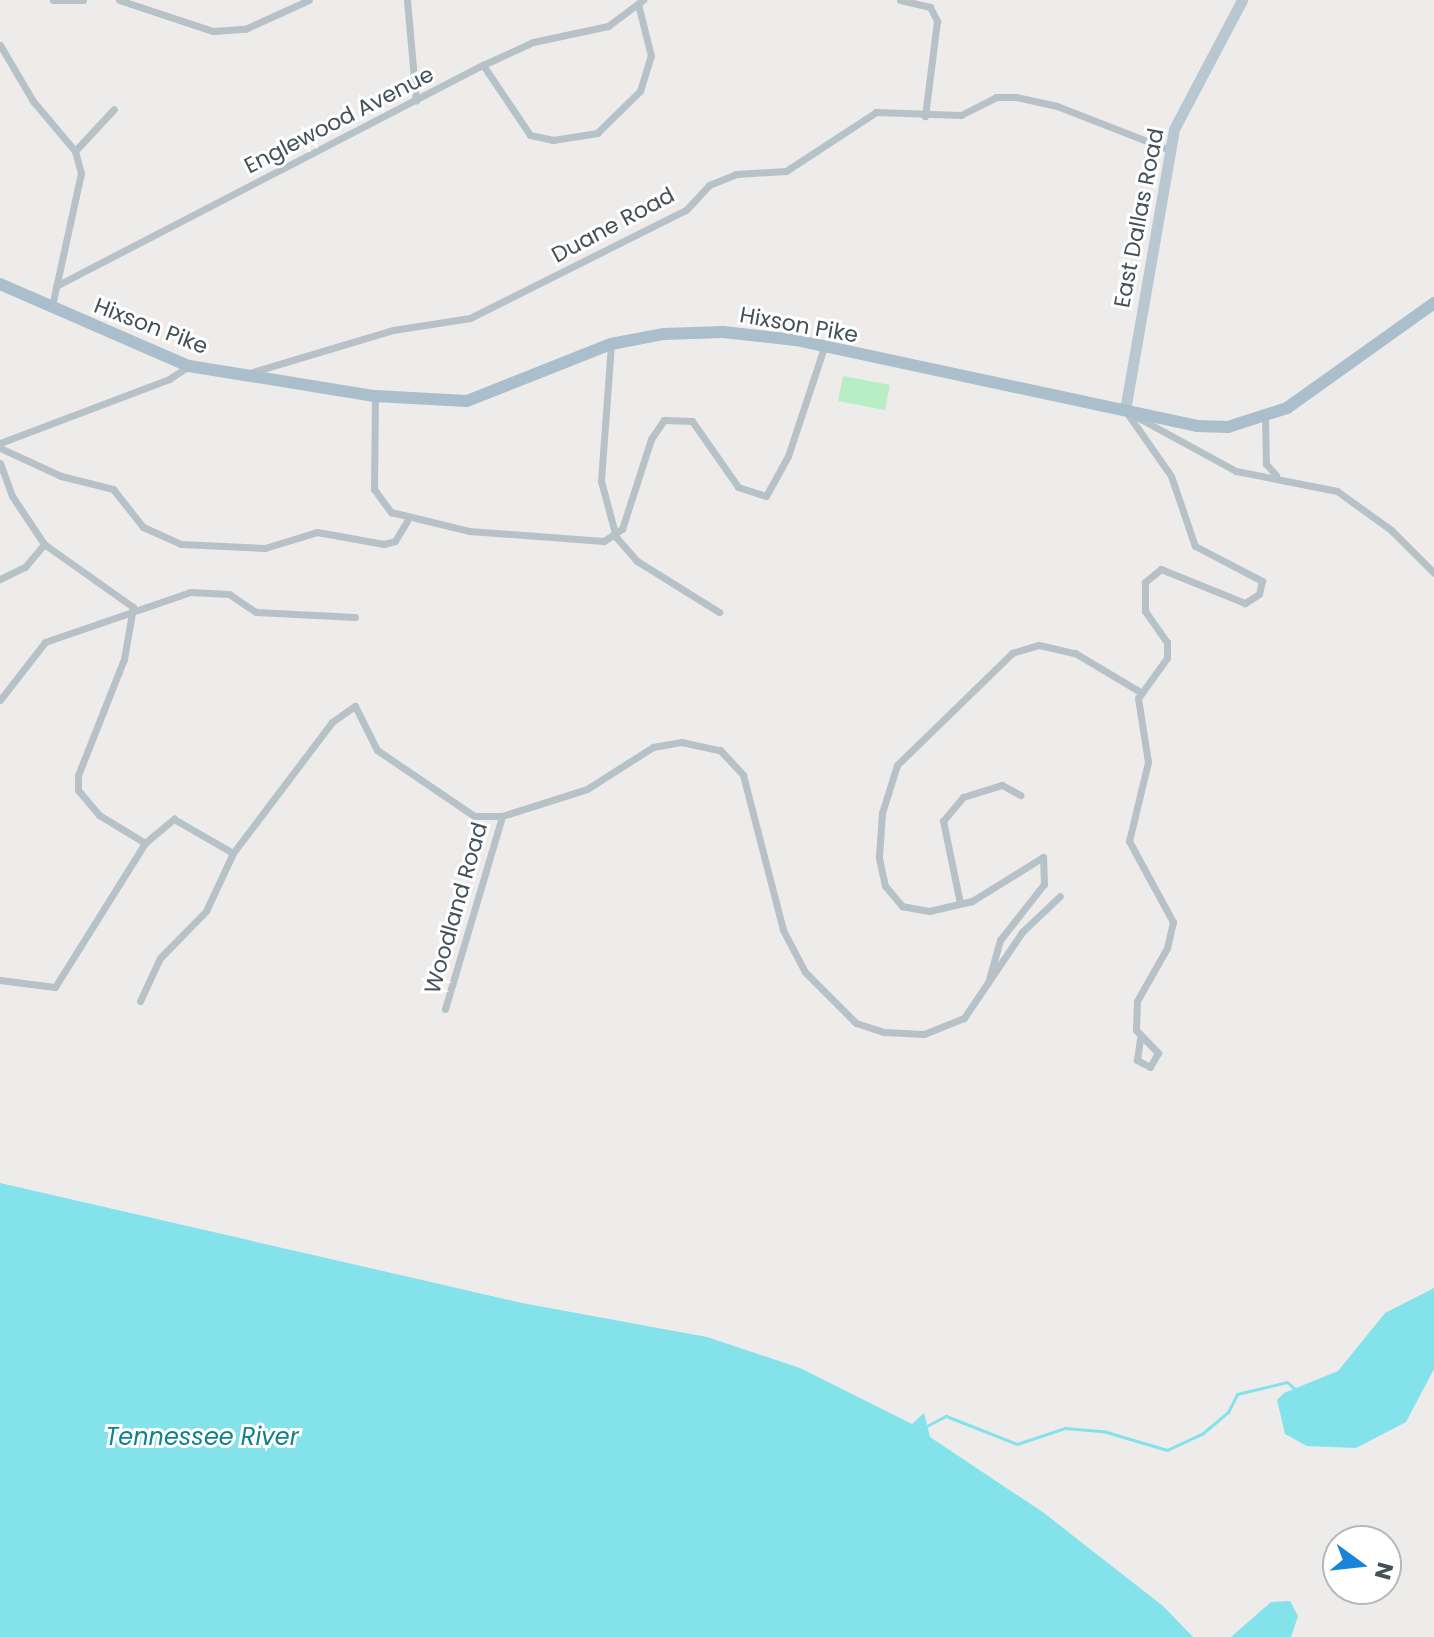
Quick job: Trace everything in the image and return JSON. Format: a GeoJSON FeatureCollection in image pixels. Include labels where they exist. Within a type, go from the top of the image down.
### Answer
{"type":"FeatureCollection","features":[{"type":"Feature","properties":{"kind":"main road","name":"Hixson Pike"},"geometry":{"type":"LineString","coordinates":[[0,284],[189,366],[375,396],[467,401],[611,344],[664,334],[723,332],[824,347],[1197,426],[1228,427],[1265,418],[1287,408],[1434,303]]}},
{"type":"Feature","properties":{"kind":"street"},"geometry":{"type":"LineString","coordinates":[[53,0],[83,0]]}},
{"type":"Feature","properties":{"kind":"street"},"geometry":{"type":"LineString","coordinates":[[119,0],[213,31],[245,29],[309,0]]}},
{"type":"Feature","properties":{"kind":"street"},"geometry":{"type":"LineString","coordinates":[[407,0],[416,101]]}},
{"type":"Feature","properties":{"kind":"street"},"geometry":{"type":"LineString","coordinates":[[900,0],[930,7],[937,21],[925,116]]}},
{"type":"Feature","properties":{"kind":"street","name":"East Dallas Road"},"geometry":{"type":"LineString","coordinates":[[1125,410],[1174,129],[1242,0]]}},
{"type":"Feature","properties":{"kind":"street"},"geometry":{"type":"LineString","coordinates":[[483,65],[530,135],[553,140],[597,133],[628,109],[643,83],[650,38],[641,2]]}},
{"type":"Feature","properties":{"kind":"street","name":"Englewood Avenue"},"geometry":{"type":"LineString","coordinates":[[56,286],[483,65],[533,42],[608,26],[641,2]]}},
{"type":"Feature","properties":{"kind":"street"},"geometry":{"type":"LineString","coordinates":[[0,45],[33,101],[75,151],[81,173],[52,306]]}},
{"type":"Feature","properties":{"kind":"street","name":"Duane Road"},"geometry":{"type":"LineString","coordinates":[[240,376],[393,330],[470,318],[686,210],[709,185],[736,174],[786,171],[876,112],[961,115],[996,97],[1016,97],[1057,106],[1170,150]]}},
{"type":"Feature","properties":{"kind":"street"},"geometry":{"type":"LineString","coordinates":[[75,151],[114,109]]}},
{"type":"Feature","properties":{"kind":"street"},"geometry":{"type":"LineString","coordinates":[[611,344],[601,481],[616,537],[637,561],[719,612]]}},
{"type":"Feature","properties":{"kind":"street"},"geometry":{"type":"LineString","coordinates":[[616,537],[664,420],[692,421],[738,487],[766,496],[788,456],[824,347]]}},
{"type":"Feature","properties":{"kind":"street"},"geometry":{"type":"LineString","coordinates":[[0,446],[169,379],[189,366]]}},
{"type":"Feature","properties":{"kind":"street"},"geometry":{"type":"LineString","coordinates":[[375,396],[374,489],[384,506],[407,521],[499,535],[616,537]]}},
{"type":"Feature","properties":{"kind":"street"},"geometry":{"type":"LineString","coordinates":[[1125,410],[1213,461],[1337,491],[1434,573]]}},
{"type":"Feature","properties":{"kind":"street"},"geometry":{"type":"LineString","coordinates":[[1125,410],[1171,476],[1195,546],[1262,581],[1259,594],[1245,603],[1172,572],[1151,572],[1142,596],[1167,642],[1167,658],[1138,698],[1148,762],[1129,841],[1173,922],[1167,948],[1137,1001],[1140,1038]]}},
{"type":"Feature","properties":{"kind":"street"},"geometry":{"type":"LineString","coordinates":[[1265,418],[1266,464],[1280,477]]}},
{"type":"Feature","properties":{"kind":"street"},"geometry":{"type":"LineString","coordinates":[[0,446],[61,476],[113,489],[143,527],[181,544],[265,548],[317,532],[384,544],[395,541],[407,521]]}},
{"type":"Feature","properties":{"kind":"street"},"geometry":{"type":"LineString","coordinates":[[0,463],[12,496],[44,544],[133,607]]}},
{"type":"Feature","properties":{"kind":"street"},"geometry":{"type":"LineString","coordinates":[[0,579],[25,567],[44,544]]}},
{"type":"Feature","properties":{"kind":"street"},"geometry":{"type":"LineString","coordinates":[[0,700],[45,642],[133,607],[211,589],[256,612],[355,617]]}},
{"type":"Feature","properties":{"kind":"street"},"geometry":{"type":"LineString","coordinates":[[133,607],[124,659],[78,775],[78,790],[99,815],[145,843]]}},
{"type":"Feature","properties":{"kind":"street"},"geometry":{"type":"LineString","coordinates":[[988,987],[1000,940],[1044,884],[1043,857],[960,903],[929,911],[902,906],[885,886],[879,857],[882,813],[897,765],[1012,653],[1039,645],[1075,653],[1142,693]]}},
{"type":"Feature","properties":{"kind":"street"},"geometry":{"type":"LineString","coordinates":[[140,1001],[160,958],[206,911],[233,853],[332,722],[355,706],[377,750],[461,811],[502,816],[587,789],[653,747],[710,744],[743,775],[783,930],[805,972],[856,1023],[907,1036],[938,1031],[964,1018],[988,987],[1022,932],[1060,896]]}},
{"type":"Feature","properties":{"kind":"street"},"geometry":{"type":"LineString","coordinates":[[960,903],[943,821],[963,797],[1002,785],[1020,795]]}},
{"type":"Feature","properties":{"kind":"street","name":"Woodland Road"},"geometry":{"type":"LineString","coordinates":[[445,1009],[502,816]]}},
{"type":"Feature","properties":{"kind":"street"},"geometry":{"type":"LineString","coordinates":[[0,980],[55,987],[145,843],[174,819],[233,853]]}},
{"type":"Feature","properties":{"kind":"green space"},"geometry":{"type":"Polygon","coordinates":[[[843,376],[890,385],[885,410],[838,401],[843,376]]]}},
{"type":"Feature","properties":{"kind":"water","name":"Tennessee River"},"geometry":{"type":"Polygon","coordinates":[[[0,1183],[522,1303],[707,1337],[800,1368],[912,1424],[924,1413],[930,1437],[1044,1513],[1163,1606],[1193,1637],[0,1637],[0,1183]]]}},
{"type":"Feature","properties":{"kind":"water"},"geometry":{"type":"Polygon","coordinates":[[[1434,1288],[1434,1369],[1406,1422],[1356,1448],[1307,1446],[1285,1434],[1277,1400],[1284,1393],[1338,1371],[1385,1313],[1434,1288]]]}},
{"type":"Feature","properties":{"kind":"water"},"geometry":{"type":"Polygon","coordinates":[[[1290,1601],[1298,1616],[1291,1637],[1231,1637],[1271,1602],[1290,1601]]]}},
{"type":"Feature","properties":{"kind":"waterway"},"geometry":{"type":"LineString","coordinates":[[923,1428],[946,1416],[1017,1444],[1065,1428],[1103,1431],[1167,1450],[1203,1433],[1228,1412],[1237,1394],[1287,1382],[1297,1391]]}}]}
